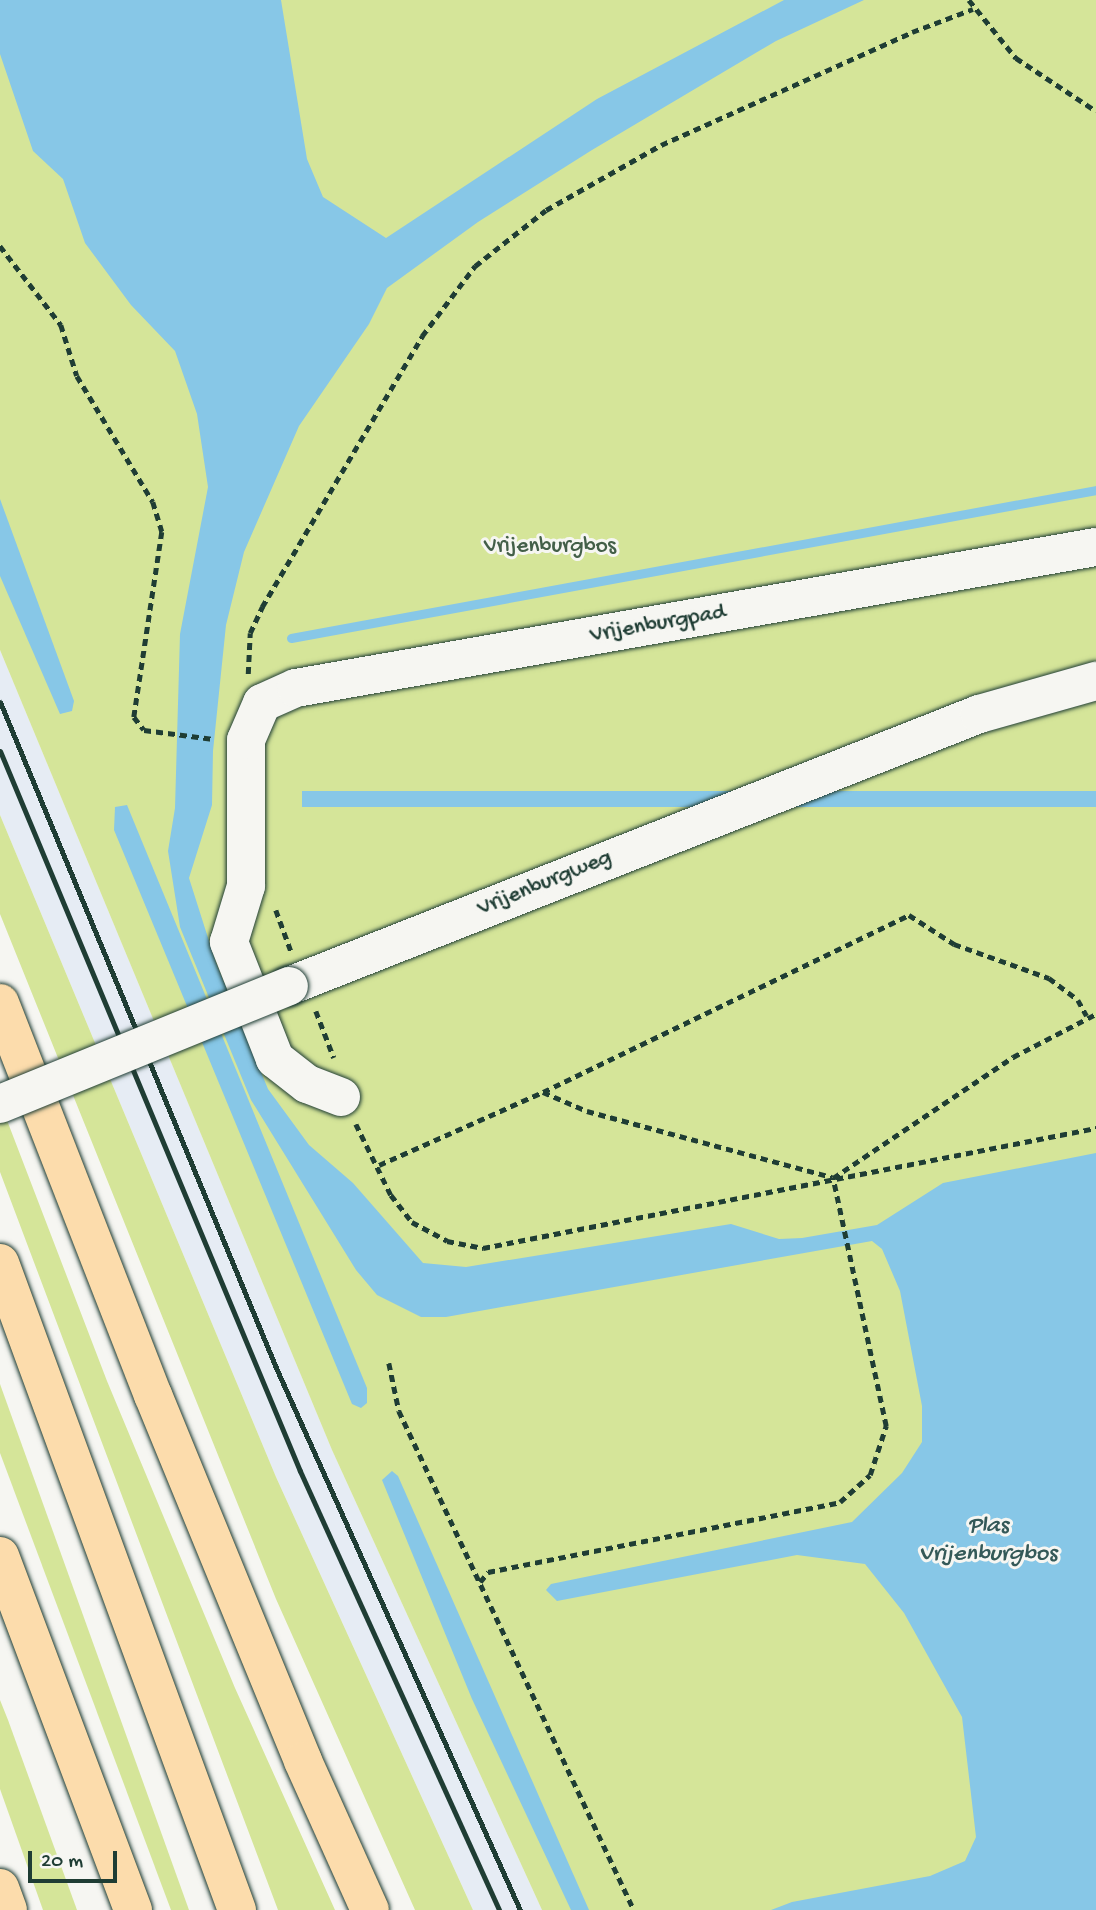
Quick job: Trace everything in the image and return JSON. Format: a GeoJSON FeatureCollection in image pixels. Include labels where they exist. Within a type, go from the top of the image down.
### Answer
{"type":"FeatureCollection","features":[{"type":"Feature","properties":{"kind":"highway"},"geometry":{"type":"LineString","coordinates":[[0,1003],[236,1597],[370,1910]]}},
{"type":"Feature","properties":{"kind":"highway"},"geometry":{"type":"LineString","coordinates":[[0,1264],[237,1910]]}},
{"type":"Feature","properties":{"kind":"highway"},"geometry":{"type":"LineString","coordinates":[[0,1556],[133,1910]]}},
{"type":"Feature","properties":{"kind":"highway"},"geometry":{"type":"LineString","coordinates":[[0,1888],[8,1910]]}},
{"type":"Feature","properties":{"kind":"street","name":"Vrijenburgpad"},"geometry":{"type":"LineString","coordinates":[[232,740],[262,703],[296,688],[1096,547]]}},
{"type":"Feature","properties":{"kind":"street","name":"Vrijenburgweg"},"geometry":{"type":"LineString","coordinates":[[0,1104],[979,714],[1096,681]]}},
{"type":"Feature","properties":{"kind":"street"},"geometry":{"type":"LineString","coordinates":[[232,740],[246,886],[229,942],[275,1059],[307,1084],[341,1097]]}},
{"type":"Feature","properties":{"kind":"path"},"geometry":{"type":"LineString","coordinates":[[969,0],[973,9],[1016,58],[1096,111]]}},
{"type":"Feature","properties":{"kind":"path"},"geometry":{"type":"LineString","coordinates":[[248,686],[250,633],[262,607],[422,336],[475,266],[546,210],[661,145],[912,32],[973,9]]}},
{"type":"Feature","properties":{"kind":"path"},"geometry":{"type":"LineString","coordinates":[[0,246],[61,325],[77,376],[153,502],[162,532],[134,717],[144,730],[232,740]]}},
{"type":"Feature","properties":{"kind":"path"},"geometry":{"type":"LineString","coordinates":[[273,904],[299,983],[341,1075],[341,1097],[379,1165],[391,1195],[412,1222],[447,1241],[483,1248],[1096,1128]]}},
{"type":"Feature","properties":{"kind":"path"},"geometry":{"type":"LineString","coordinates":[[379,1165],[542,1091],[909,915],[954,944],[1049,978],[1078,1000],[1087,1016]]}},
{"type":"Feature","properties":{"kind":"path"},"geometry":{"type":"LineString","coordinates":[[542,1091],[587,1111],[833,1178],[1013,1057],[1087,1016],[1096,1014]]}},
{"type":"Feature","properties":{"kind":"path"},"geometry":{"type":"LineString","coordinates":[[480,1582],[488,1572],[840,1502],[870,1475],[886,1426],[837,1212],[833,1178]]}},
{"type":"Feature","properties":{"kind":"path"},"geometry":{"type":"LineString","coordinates":[[388,1363],[399,1411],[634,1910]]}},
{"type":"Feature","properties":{"kind":"shaded area"},"geometry":{"type":"Polygon","coordinates":[[[0,650],[332,1450],[542,1910],[473,1910],[276,1477],[0,815],[0,650]]]}},
{"type":"Feature","properties":{"kind":"green space","name":"Vrijenburgbos"},"geometry":{"type":"Polygon","coordinates":[[[0,0],[1096,0],[1096,1910],[542,1910],[332,1450],[0,650],[0,0]]]}},
{"type":"Feature","properties":{"kind":"green space"},"geometry":{"type":"Polygon","coordinates":[[[0,815],[276,1477],[473,1910],[415,1910],[276,1599],[0,914],[0,815]]]}},
{"type":"Feature","properties":{"kind":"green space"},"geometry":{"type":"Polygon","coordinates":[[[0,1102],[107,1381],[235,1688],[335,1910],[278,1910],[0,1172],[0,1102]]]}},
{"type":"Feature","properties":{"kind":"green space"},"geometry":{"type":"Polygon","coordinates":[[[0,1384],[189,1910],[171,1910],[0,1453],[0,1384]]]}},
{"type":"Feature","properties":{"kind":"green space"},"geometry":{"type":"Polygon","coordinates":[[[0,1700],[77,1910],[43,1910],[0,1789],[0,1700]]]}},
{"type":"Feature","properties":{"kind":"water","name":"Plas Vrijenburgbos"},"geometry":{"type":"Polygon","coordinates":[[[0,0],[281,0],[307,159],[323,197],[386,238],[597,99],[784,0],[864,0],[776,41],[592,150],[478,222],[387,288],[369,324],[299,426],[244,552],[226,625],[213,751],[212,805],[189,878],[216,963],[268,1089],[309,1145],[353,1183],[423,1263],[466,1267],[731,1224],[779,1239],[802,1238],[877,1225],[943,1183],[1096,1153],[1096,1910],[771,1910],[792,1902],[930,1876],[965,1861],[976,1837],[962,1717],[904,1613],[865,1564],[797,1555],[557,1601],[546,1590],[551,1584],[852,1522],[902,1473],[922,1442],[922,1406],[900,1291],[882,1249],[872,1241],[446,1317],[421,1317],[377,1295],[356,1270],[251,1100],[180,927],[168,851],[175,808],[180,634],[208,487],[197,414],[175,351],[131,305],[85,243],[63,179],[33,151],[0,54],[0,0]]]}},
{"type":"Feature","properties":{"kind":"water"},"geometry":{"type":"Polygon","coordinates":[[[0,499],[74,701],[72,711],[60,714],[0,576],[0,499]]]}},
{"type":"Feature","properties":{"kind":"water"},"geometry":{"type":"Polygon","coordinates":[[[302,791],[1096,791],[1096,807],[302,807],[302,791]]]}},
{"type":"Feature","properties":{"kind":"water"},"geometry":{"type":"Polygon","coordinates":[[[127,805],[367,1388],[367,1403],[361,1408],[352,1404],[114,830],[115,807],[127,805]]]}},
{"type":"Feature","properties":{"kind":"water"},"geometry":{"type":"Polygon","coordinates":[[[392,1471],[398,1476],[589,1910],[571,1910],[472,1699],[382,1480],[392,1471]]]}},
{"type":"Feature","properties":{"kind":"waterway"},"geometry":{"type":"LineString","coordinates":[[291,638],[1096,490]]}},
{"type":"Feature","properties":{"kind":"railway"},"geometry":{"type":"LineString","coordinates":[[0,702],[277,1370],[520,1910]]}},
{"type":"Feature","properties":{"kind":"railway"},"geometry":{"type":"LineString","coordinates":[[0,751],[300,1471],[499,1910]]}}]}
